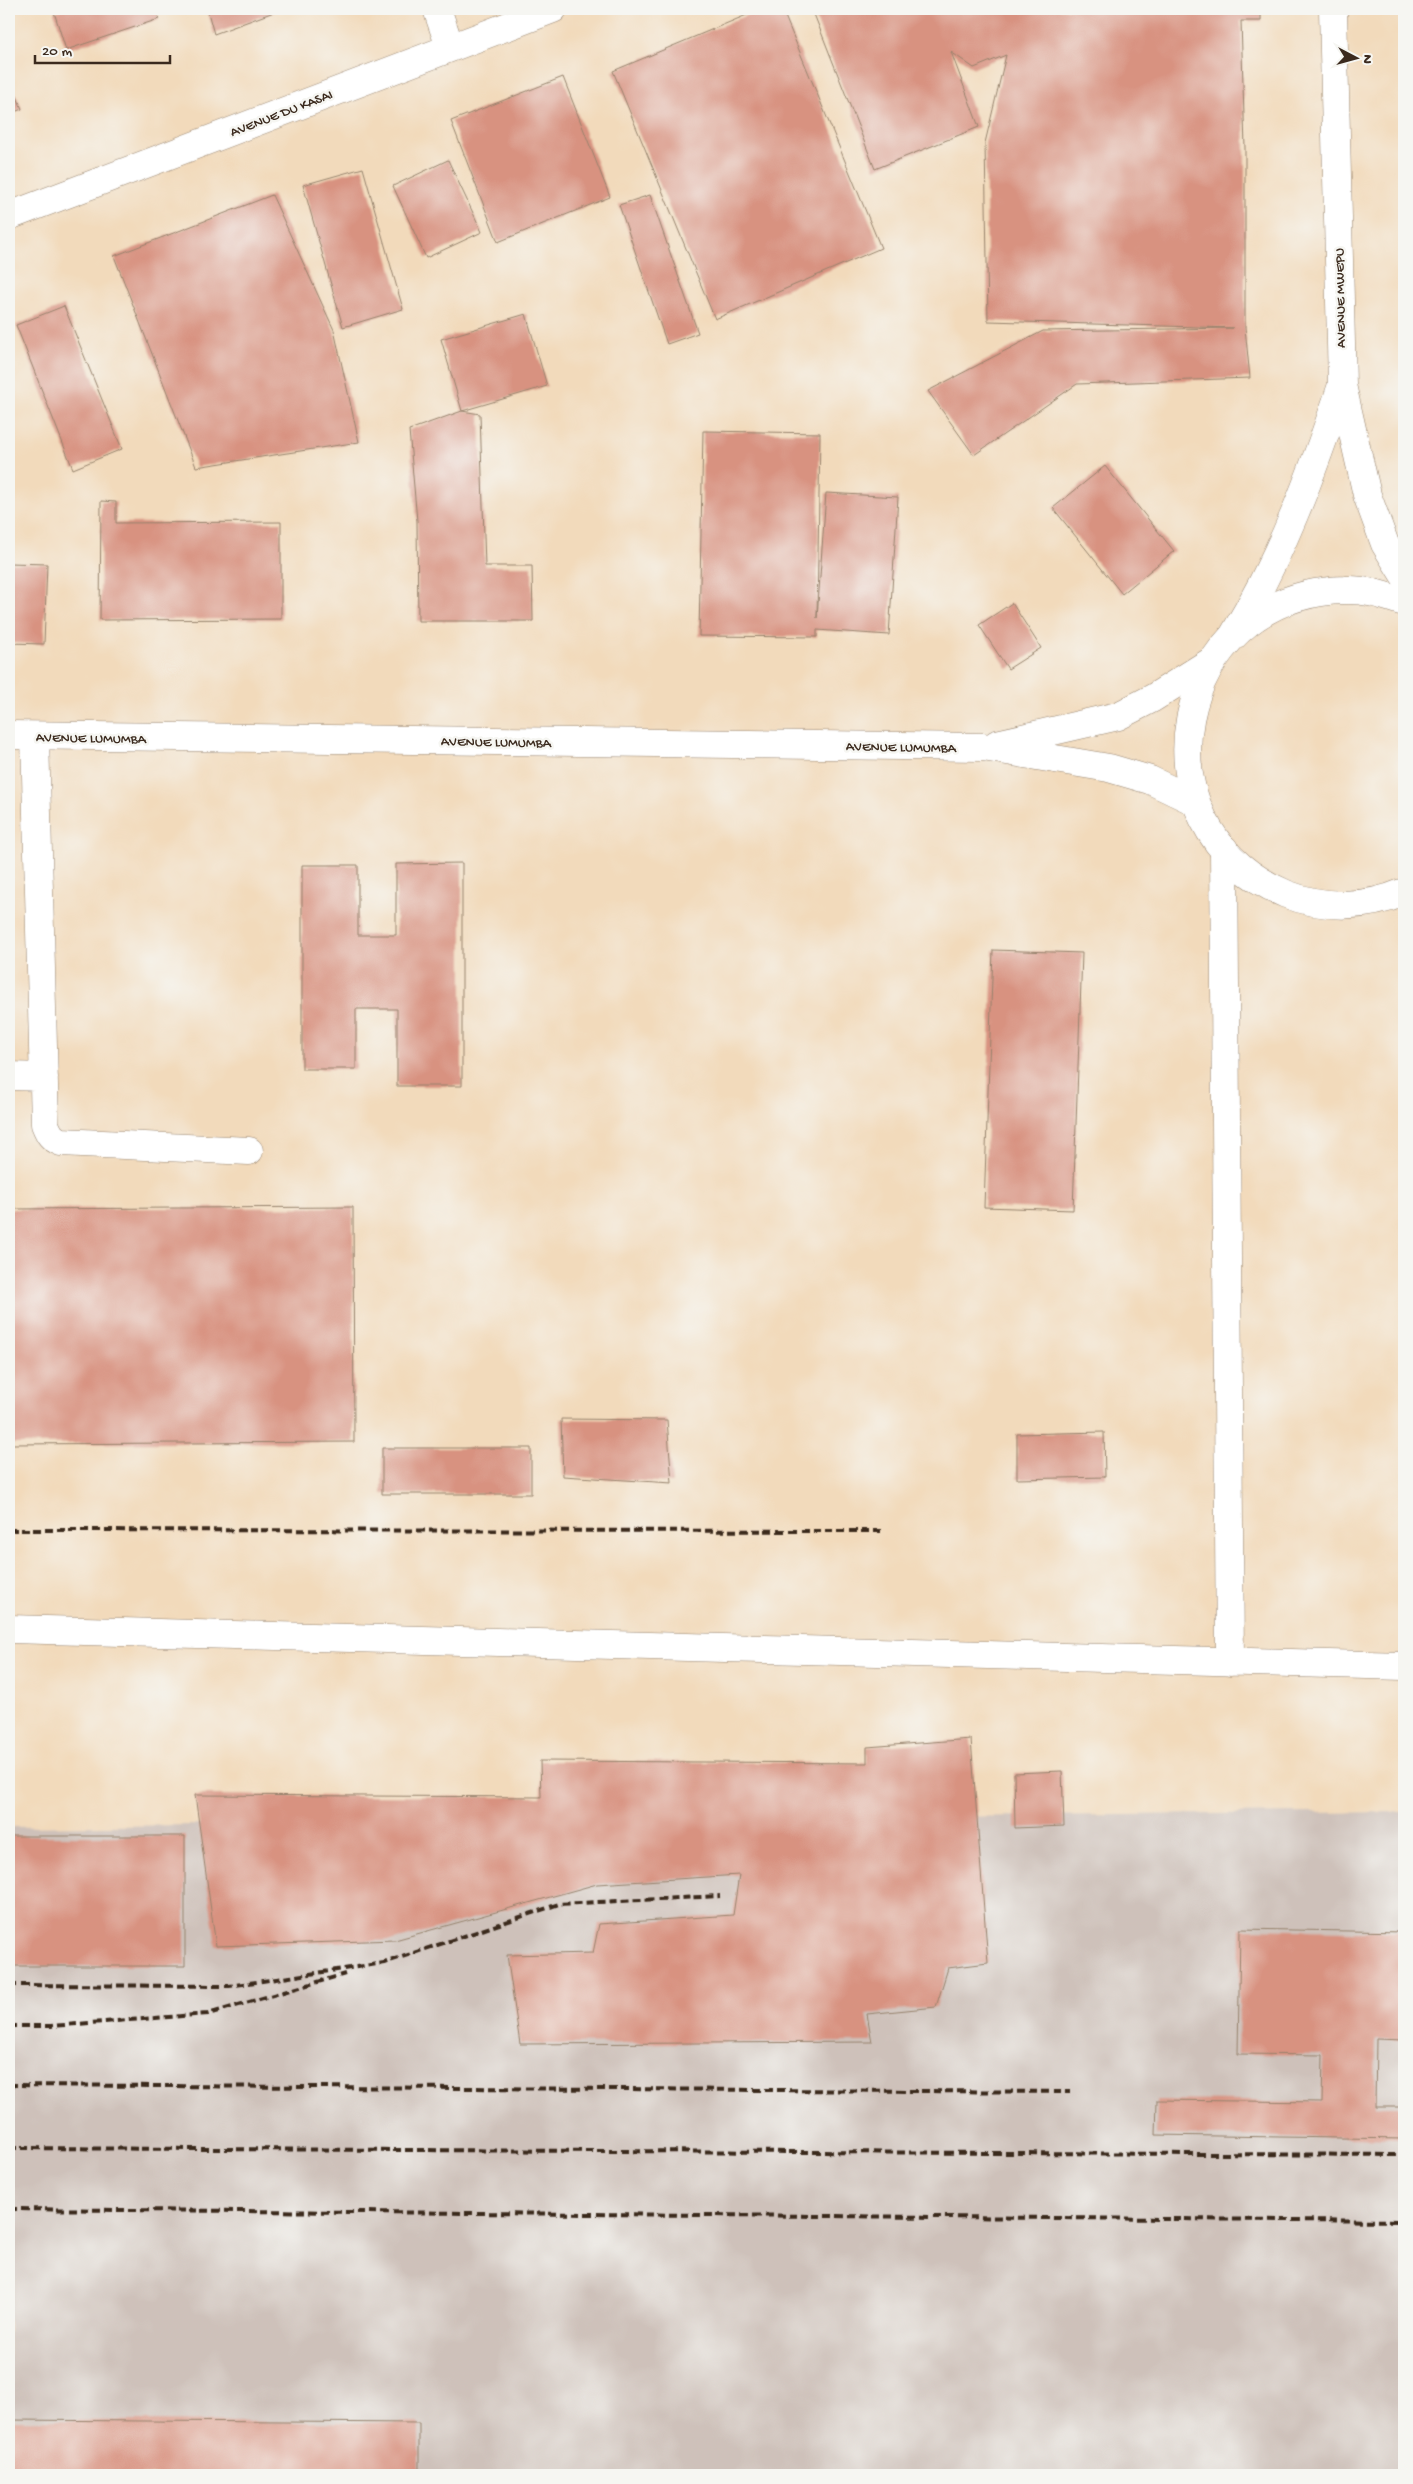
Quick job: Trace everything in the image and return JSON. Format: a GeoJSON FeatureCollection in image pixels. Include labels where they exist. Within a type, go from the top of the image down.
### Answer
{"type":"FeatureCollection","features":[{"type":"Feature","properties":{"kind":"main road"},"geometry":{"type":"LineString","coordinates":[[437,9],[450,47]]}},
{"type":"Feature","properties":{"kind":"main road","name":"AVENUE DU KASAI"},"geometry":{"type":"LineString","coordinates":[[9,216],[553,9]]}},
{"type":"Feature","properties":{"kind":"main road","name":"AVENUE MWEPU"},"geometry":{"type":"LineString","coordinates":[[1333,9],[1342,385],[1367,495],[1385,544],[1404,575]]}},
{"type":"Feature","properties":{"kind":"main road"},"geometry":{"type":"LineString","coordinates":[[1342,385],[1311,478],[1254,602],[1233,636],[1213,660],[1198,687],[1189,717],[1187,749],[1189,776],[1196,802],[1208,827],[1224,849],[1245,871],[1271,887],[1300,899],[1330,905],[1361,904],[1391,898],[1404,892]]}},
{"type":"Feature","properties":{"kind":"main road"},"geometry":{"type":"LineString","coordinates":[[1233,636],[1257,616],[1285,601],[1315,592],[1346,590],[1375,593],[1404,602]]}},
{"type":"Feature","properties":{"kind":"main road"},"geometry":{"type":"LineString","coordinates":[[983,747],[1118,716],[1153,698],[1213,660]]}},
{"type":"Feature","properties":{"kind":"main road"},"geometry":{"type":"LineString","coordinates":[[22,736],[44,1077],[45,1124],[54,1139],[250,1151]]}},
{"type":"Feature","properties":{"kind":"main road","name":"AVENUE LUMUMBA"},"geometry":{"type":"LineString","coordinates":[[22,736],[983,747]]}},
{"type":"Feature","properties":{"kind":"main road"},"geometry":{"type":"LineString","coordinates":[[983,747],[1109,768],[1150,780],[1196,802]]}},
{"type":"Feature","properties":{"kind":"main road"},"geometry":{"type":"LineString","coordinates":[[1224,849],[1230,1662]]}},
{"type":"Feature","properties":{"kind":"main road"},"geometry":{"type":"LineString","coordinates":[[9,1076],[44,1077]]}},
{"type":"Feature","properties":{"kind":"main road"},"geometry":{"type":"LineString","coordinates":[[9,1629],[1404,1666]]}},
{"type":"Feature","properties":{"kind":"shaded area"},"geometry":{"type":"Polygon","coordinates":[[[1404,1812],[1404,2475],[9,2475],[9,1827],[1404,1812]]]}},
{"type":"Feature","properties":{"kind":"building"},"geometry":{"type":"Polygon","coordinates":[[[63,9],[156,9],[159,19],[66,50],[54,12],[63,9]]]}},
{"type":"Feature","properties":{"kind":"building"},"geometry":{"type":"Polygon","coordinates":[[[207,9],[282,9],[214,34],[207,9]]]}},
{"type":"Feature","properties":{"kind":"building"},"geometry":{"type":"Polygon","coordinates":[[[761,9],[782,9],[881,248],[715,319],[613,71],[761,9]]]}},
{"type":"Feature","properties":{"kind":"building"},"geometry":{"type":"Polygon","coordinates":[[[812,9],[1261,9],[1261,21],[1241,21],[1245,148],[1245,328],[1250,378],[1077,384],[974,455],[928,391],[1043,331],[1233,328],[988,321],[985,143],[1006,55],[974,68],[951,52],[979,127],[875,169],[812,9]]]}},
{"type":"Feature","properties":{"kind":"building"},"geometry":{"type":"Polygon","coordinates":[[[9,77],[22,109],[9,114],[9,77]]]}},
{"type":"Feature","properties":{"kind":"building"},"geometry":{"type":"Polygon","coordinates":[[[563,77],[610,197],[498,242],[451,121],[563,77]]]}},
{"type":"Feature","properties":{"kind":"building"},"geometry":{"type":"Polygon","coordinates":[[[448,160],[482,232],[426,258],[393,186],[448,160]]]}},
{"type":"Feature","properties":{"kind":"building"},"geometry":{"type":"Polygon","coordinates":[[[363,168],[403,309],[343,327],[303,185],[363,168]]]}},
{"type":"Feature","properties":{"kind":"building"},"geometry":{"type":"Polygon","coordinates":[[[272,195],[334,330],[359,442],[196,467],[114,256],[272,195]]]}},
{"type":"Feature","properties":{"kind":"building"},"geometry":{"type":"Polygon","coordinates":[[[650,195],[698,333],[667,344],[619,205],[650,195]]]}},
{"type":"Feature","properties":{"kind":"building"},"geometry":{"type":"Polygon","coordinates":[[[64,306],[122,449],[73,469],[16,325],[64,306]]]}},
{"type":"Feature","properties":{"kind":"building"},"geometry":{"type":"Polygon","coordinates":[[[526,314],[547,386],[462,411],[441,339],[526,314]]]}},
{"type":"Feature","properties":{"kind":"building"},"geometry":{"type":"Polygon","coordinates":[[[462,411],[480,414],[485,566],[532,566],[533,621],[418,621],[417,521],[409,430],[462,411]]]}},
{"type":"Feature","properties":{"kind":"building"},"geometry":{"type":"Polygon","coordinates":[[[703,431],[820,433],[817,618],[826,493],[898,497],[889,635],[817,630],[817,637],[699,636],[703,431]]]}},
{"type":"Feature","properties":{"kind":"building"},"geometry":{"type":"Polygon","coordinates":[[[1105,466],[1174,551],[1122,594],[1053,508],[1105,466]]]}},
{"type":"Feature","properties":{"kind":"building"},"geometry":{"type":"Polygon","coordinates":[[[101,501],[116,502],[116,523],[281,522],[281,619],[100,620],[101,501]]]}},
{"type":"Feature","properties":{"kind":"building"},"geometry":{"type":"Polygon","coordinates":[[[9,563],[47,564],[44,644],[9,643],[9,563]]]}},
{"type":"Feature","properties":{"kind":"building"},"geometry":{"type":"Polygon","coordinates":[[[1012,603],[1041,648],[1008,669],[979,625],[1012,603]]]}},
{"type":"Feature","properties":{"kind":"building"},"geometry":{"type":"Polygon","coordinates":[[[462,863],[462,1086],[397,1086],[397,1009],[356,1009],[356,1069],[302,1069],[302,865],[358,865],[358,935],[396,935],[396,864],[462,863]]]}},
{"type":"Feature","properties":{"kind":"building"},"geometry":{"type":"Polygon","coordinates":[[[993,950],[1082,953],[1073,1210],[984,1207],[993,950]]]}},
{"type":"Feature","properties":{"kind":"building"},"geometry":{"type":"Polygon","coordinates":[[[353,1207],[354,1442],[9,1444],[9,1209],[353,1207]]]}},
{"type":"Feature","properties":{"kind":"building"},"geometry":{"type":"Polygon","coordinates":[[[561,1419],[667,1420],[672,1483],[563,1476],[561,1419]]]}},
{"type":"Feature","properties":{"kind":"building"},"geometry":{"type":"Polygon","coordinates":[[[1104,1432],[1105,1477],[1017,1479],[1017,1434],[1104,1432]]]}},
{"type":"Feature","properties":{"kind":"building"},"geometry":{"type":"Polygon","coordinates":[[[382,1448],[531,1448],[531,1494],[382,1494],[382,1448]]]}},
{"type":"Feature","properties":{"kind":"building"},"geometry":{"type":"Polygon","coordinates":[[[971,1739],[988,1963],[948,1968],[936,2007],[867,2014],[872,2042],[520,2044],[507,1955],[593,1953],[599,1924],[733,1915],[739,1875],[597,1884],[395,1940],[216,1946],[195,1795],[541,1797],[540,1761],[867,1763],[867,1747],[971,1739]]]}},
{"type":"Feature","properties":{"kind":"building"},"geometry":{"type":"Polygon","coordinates":[[[1062,1771],[1064,1826],[1015,1828],[1014,1773],[1062,1771]]]}},
{"type":"Feature","properties":{"kind":"building"},"geometry":{"type":"Polygon","coordinates":[[[9,1836],[185,1836],[185,1966],[9,1966],[9,1836]]]}},
{"type":"Feature","properties":{"kind":"building"},"geometry":{"type":"Polygon","coordinates":[[[1240,1929],[1404,1932],[1404,2040],[1376,2039],[1375,2107],[1404,2107],[1404,2139],[1156,2135],[1157,2100],[1322,2102],[1323,2055],[1238,2054],[1240,1929]]]}},
{"type":"Feature","properties":{"kind":"building"},"geometry":{"type":"Polygon","coordinates":[[[9,2420],[419,2423],[419,2475],[9,2475],[9,2420]]]}},
{"type":"Feature","properties":{"kind":"railway"},"geometry":{"type":"LineString","coordinates":[[9,1530],[884,1531]]}},
{"type":"Feature","properties":{"kind":"railway"},"geometry":{"type":"LineString","coordinates":[[9,1985],[229,1986],[384,1963],[559,1904],[720,1896]]}},
{"type":"Feature","properties":{"kind":"railway"},"geometry":{"type":"LineString","coordinates":[[9,2026],[51,2026],[208,2014],[345,1974]]}},
{"type":"Feature","properties":{"kind":"railway"},"geometry":{"type":"LineString","coordinates":[[9,2085],[1070,2092]]}},
{"type":"Feature","properties":{"kind":"railway"},"geometry":{"type":"LineString","coordinates":[[9,2148],[1404,2155]]}},
{"type":"Feature","properties":{"kind":"railway"},"geometry":{"type":"LineString","coordinates":[[9,2209],[1404,2221]]}}]}
